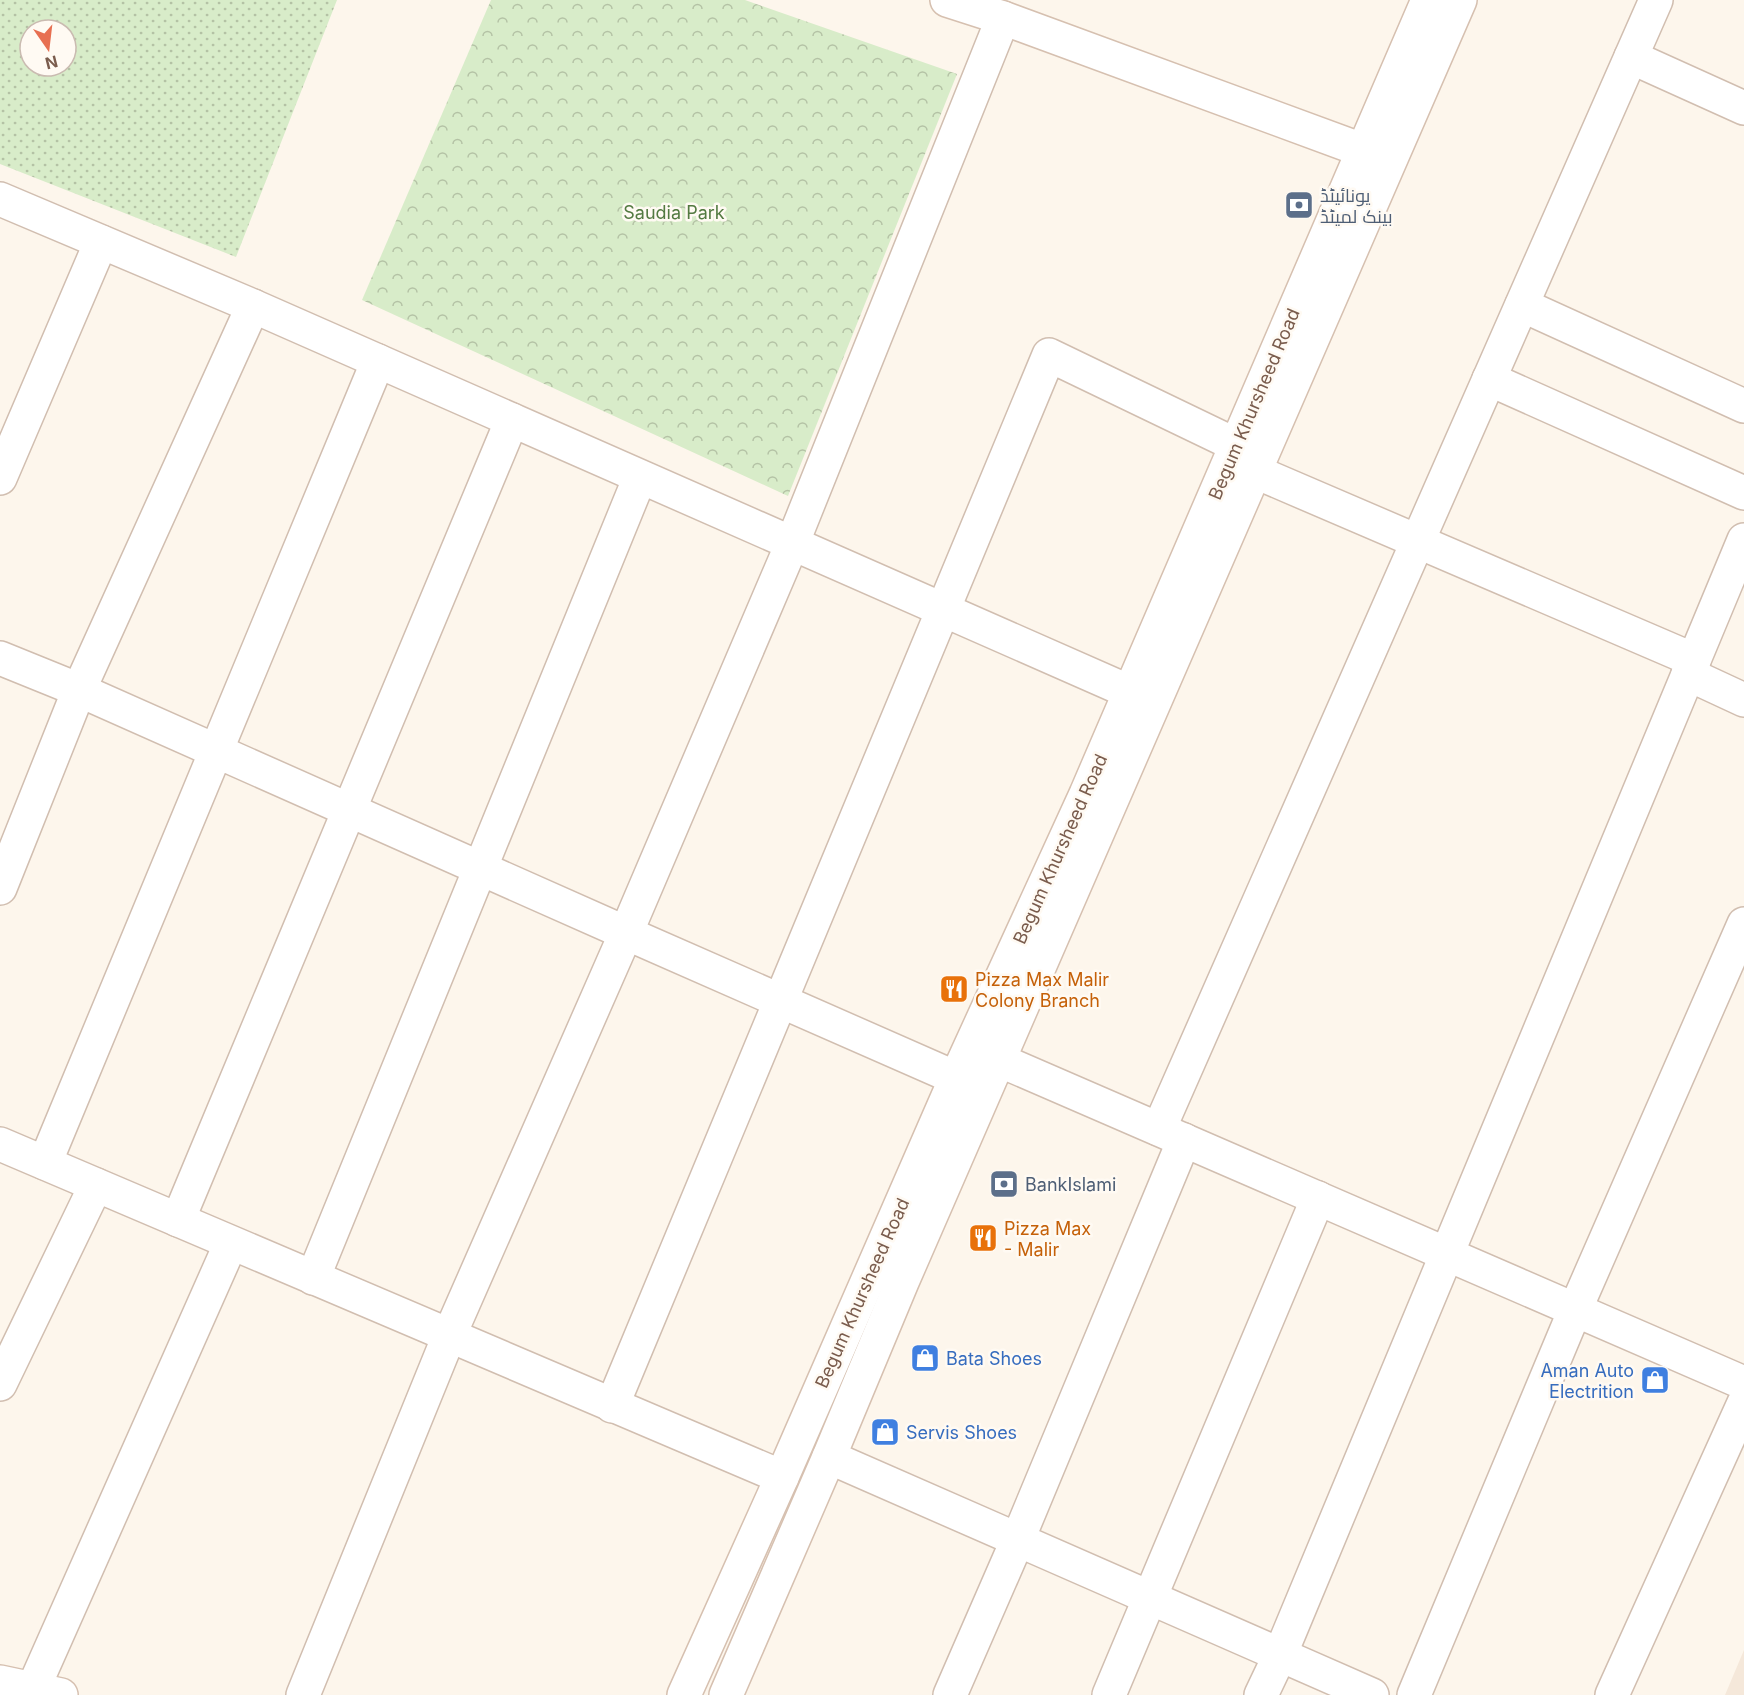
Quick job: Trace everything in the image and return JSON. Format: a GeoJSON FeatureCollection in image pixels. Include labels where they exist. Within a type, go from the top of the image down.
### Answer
{"type":"FeatureCollection","features":[{"type":"Feature","properties":{"kind":"street"},"geometry":{"type":"LineString","coordinates":[[947,0],[1003,18],[1362,150]]}},
{"type":"Feature","properties":{"kind":"street","name":"Begum Khursheed Road"},"geometry":{"type":"LineString","coordinates":[[684,1695],[956,1078],[1086,794],[1428,0]]}},
{"type":"Feature","properties":{"kind":"street","name":"Begum Khursheed Road"},"geometry":{"type":"LineString","coordinates":[[726,1695],[830,1457],[902,1282],[1460,0]]}},
{"type":"Feature","properties":{"kind":"street"},"geometry":{"type":"LineString","coordinates":[[950,1695],[1018,1539],[1171,1134],[1418,542],[1656,0]]}},
{"type":"Feature","properties":{"kind":"street"},"geometry":{"type":"LineString","coordinates":[[303,1695],[449,1336],[626,933],[792,544],[1003,18]]}},
{"type":"Feature","properties":{"kind":"street"},"geometry":{"type":"LineString","coordinates":[[1631,57],[1744,108]]}},
{"type":"Feature","properties":{"kind":"street"},"geometry":{"type":"LineString","coordinates":[[0,199],[254,306],[1130,692]]}},
{"type":"Feature","properties":{"kind":"street"},"geometry":{"type":"LineString","coordinates":[[0,478],[101,242]]}},
{"type":"Feature","properties":{"kind":"street"},"geometry":{"type":"LineString","coordinates":[[1522,305],[1744,406]]}},
{"type":"Feature","properties":{"kind":"street"},"geometry":{"type":"LineString","coordinates":[[0,888],[79,690],[254,306]]}},
{"type":"Feature","properties":{"kind":"street"},"geometry":{"type":"LineString","coordinates":[[612,1406],[1049,355],[1236,445]]}},
{"type":"Feature","properties":{"kind":"street"},"geometry":{"type":"LineString","coordinates":[[45,1163],[378,361]]}},
{"type":"Feature","properties":{"kind":"street"},"geometry":{"type":"LineString","coordinates":[[1489,379],[1744,493]]}},
{"type":"Feature","properties":{"kind":"street"},"geometry":{"type":"LineString","coordinates":[[178,1220],[512,420]]}},
{"type":"Feature","properties":{"kind":"street"},"geometry":{"type":"LineString","coordinates":[[1256,472],[1418,542],[1691,667],[1744,699]]}},
{"type":"Feature","properties":{"kind":"street"},"geometry":{"type":"LineString","coordinates":[[313,1278],[640,477]]}},
{"type":"Feature","properties":{"kind":"street"},"geometry":{"type":"LineString","coordinates":[[1261,1695],[1744,540]]}},
{"type":"Feature","properties":{"kind":"street"},"geometry":{"type":"LineString","coordinates":[[0,658],[79,690],[956,1078]]}},
{"type":"Feature","properties":{"kind":"street"},"geometry":{"type":"LineString","coordinates":[[1414,1695],[1575,1310],[1744,924]]}},
{"type":"Feature","properties":{"kind":"street"},"geometry":{"type":"LineString","coordinates":[[999,1060],[1744,1383]]}},
{"type":"Feature","properties":{"kind":"street"},"geometry":{"type":"LineString","coordinates":[[0,1144],[782,1477]]}},
{"type":"Feature","properties":{"kind":"street"},"geometry":{"type":"LineString","coordinates":[[0,1384],[96,1185]]}},
{"type":"Feature","properties":{"kind":"street"},"geometry":{"type":"LineString","coordinates":[[1109,1695],[1318,1198]]}},
{"type":"Feature","properties":{"kind":"street"},"geometry":{"type":"LineString","coordinates":[[21,1689],[231,1243]]}},
{"type":"Feature","properties":{"kind":"street"},"geometry":{"type":"LineString","coordinates":[[1612,1695],[1744,1403]]}},
{"type":"Feature","properties":{"kind":"street"},"geometry":{"type":"LineString","coordinates":[[830,1457],[1372,1695]]}},
{"type":"Feature","properties":{"kind":"shaded area"},"geometry":{"type":"Polygon","coordinates":[[[1744,1650],[1744,1695],[1725,1695],[1744,1650]]]}},
{"type":"Feature","properties":{"kind":"green space"},"geometry":{"type":"Polygon","coordinates":[[[0,0],[337,0],[236,257],[0,164],[0,0]]]}},
{"type":"Feature","properties":{"kind":"green space","name":"Saudia Park"},"geometry":{"type":"Polygon","coordinates":[[[491,0],[745,0],[957,74],[788,496],[362,300],[491,0]]]}},
{"type":"Feature","properties":{"kind":"place","name":"یونائیٹڈ بینک لمیٹڈ"},"geometry":{"type":"Point","coordinates":[1299,205]}},
{"type":"Feature","properties":{"kind":"place","name":"Pizza Max Malir Colony Branch"},"geometry":{"type":"Point","coordinates":[954,989]}},
{"type":"Feature","properties":{"kind":"place","name":"BankIslami"},"geometry":{"type":"Point","coordinates":[1004,1184]}},
{"type":"Feature","properties":{"kind":"place","name":"Pizza Max - Malir"},"geometry":{"type":"Point","coordinates":[983,1238]}},
{"type":"Feature","properties":{"kind":"place","name":"Bata Shoes"},"geometry":{"type":"Point","coordinates":[925,1358]}},
{"type":"Feature","properties":{"kind":"place","name":"Aman Auto Electrition"},"geometry":{"type":"Point","coordinates":[1655,1380]}},
{"type":"Feature","properties":{"kind":"place","name":"Servis Shoes"},"geometry":{"type":"Point","coordinates":[885,1432]}}]}
